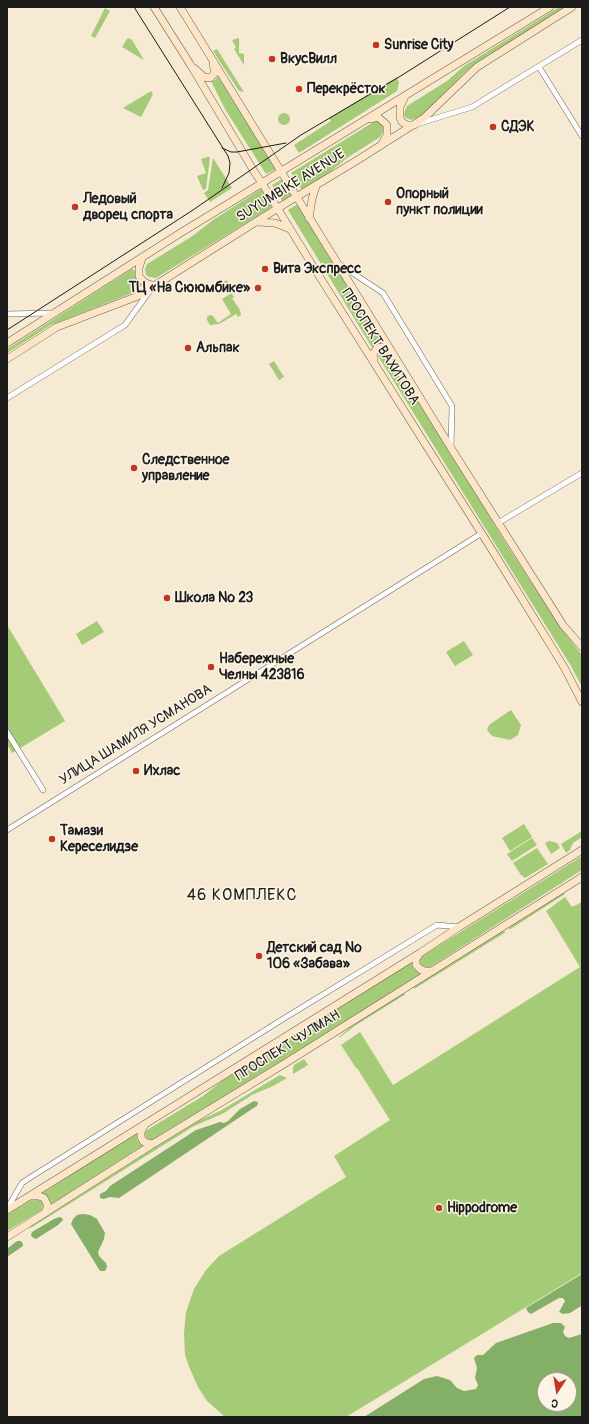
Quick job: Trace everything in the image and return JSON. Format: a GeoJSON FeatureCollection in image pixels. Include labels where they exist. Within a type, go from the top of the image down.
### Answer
{"type":"FeatureCollection","features":[{"type":"Feature","properties":{"kind":"main road","name":"ПРОСПЕКТ ВАХИТОВА"},"geometry":{"type":"LineString","coordinates":[[154,7],[190,64],[254,173],[278,208],[482,533],[564,667],[582,702]]}},
{"type":"Feature","properties":{"kind":"main road","name":"ПРОСПЕКТ ВАХИТОВА"},"geometry":{"type":"LineString","coordinates":[[180,7],[498,523],[563,625],[582,646]]}},
{"type":"Feature","properties":{"kind":"main road","name":"SUYUMBIKE AVENUE"},"geometry":{"type":"LineString","coordinates":[[7,343],[52,313],[300,159],[550,7]]}},
{"type":"Feature","properties":{"kind":"main road","name":"SUYUMBIKE AVENUE"},"geometry":{"type":"LineString","coordinates":[[7,359],[57,327],[138,296],[154,287],[278,208],[414,125],[424,118],[477,67],[572,7]]}},
{"type":"Feature","properties":{"kind":"main road"},"geometry":{"type":"LineString","coordinates":[[190,64],[204,77],[212,77],[215,71],[209,54]]}},
{"type":"Feature","properties":{"kind":"main road"},"geometry":{"type":"LineString","coordinates":[[405,96],[400,107],[400,118],[402,122],[407,125],[414,125]]}},
{"type":"Feature","properties":{"kind":"main road"},"geometry":{"type":"LineString","coordinates":[[365,120],[378,117],[387,125],[387,135],[381,145]]}},
{"type":"Feature","properties":{"kind":"main road"},"geometry":{"type":"LineString","coordinates":[[274,160],[287,162],[300,159]]}},
{"type":"Feature","properties":{"kind":"main road"},"geometry":{"type":"LineString","coordinates":[[241,196],[250,186],[254,178],[254,173]]}},
{"type":"Feature","properties":{"kind":"main road"},"geometry":{"type":"LineString","coordinates":[[309,218],[316,186]]}},
{"type":"Feature","properties":{"kind":"main road"},"geometry":{"type":"LineString","coordinates":[[258,222],[275,223],[291,230]]}},
{"type":"Feature","properties":{"kind":"main road"},"geometry":{"type":"LineString","coordinates":[[142,258],[139,268],[139,276],[143,281],[154,287]]}},
{"type":"Feature","properties":{"kind":"main road"},"geometry":{"type":"LineString","coordinates":[[374,362],[373,354],[376,348],[383,347],[391,351]]}},
{"type":"Feature","properties":{"kind":"main road","name":"ПРОСПЕКТ ЧУЛМАН"},"geometry":{"type":"LineString","coordinates":[[7,1209],[420,953],[582,850]]}},
{"type":"Feature","properties":{"kind":"main road","name":"ПРОСПЕКТ ЧУЛМАН"},"geometry":{"type":"LineString","coordinates":[[7,1237],[153,1144],[284,1064],[582,877]]}},
{"type":"Feature","properties":{"kind":"main road"},"geometry":{"type":"LineString","coordinates":[[420,953],[417,956],[416,962],[420,970],[428,972],[433,970]]}},
{"type":"Feature","properties":{"kind":"main road"},"geometry":{"type":"LineString","coordinates":[[145,1124],[141,1132],[142,1141],[153,1144]]}},
{"type":"Feature","properties":{"kind":"main road"},"geometry":{"type":"LineString","coordinates":[[30,1196],[44,1198],[48,1206],[45,1213]]}},
{"type":"Feature","properties":{"kind":"street"},"geometry":{"type":"LineString","coordinates":[[414,125],[472,107],[582,40]]}},
{"type":"Feature","properties":{"kind":"street"},"geometry":{"type":"LineString","coordinates":[[539,66],[582,136]]}},
{"type":"Feature","properties":{"kind":"street"},"geometry":{"type":"LineString","coordinates":[[337,263],[383,293],[452,406],[451,448]]}},
{"type":"Feature","properties":{"kind":"street"},"geometry":{"type":"LineString","coordinates":[[7,398],[125,325],[154,287]]}},
{"type":"Feature","properties":{"kind":"street"},"geometry":{"type":"LineString","coordinates":[[7,314],[52,313]]}},
{"type":"Feature","properties":{"kind":"street"},"geometry":{"type":"LineString","coordinates":[[498,523],[582,473]]}},
{"type":"Feature","properties":{"kind":"street","name":"УЛИЦА ШАМИЛЯ УСМАНОВА"},"geometry":{"type":"LineString","coordinates":[[7,830],[482,533]]}},
{"type":"Feature","properties":{"kind":"street"},"geometry":{"type":"LineString","coordinates":[[7,732],[43,790]]}},
{"type":"Feature","properties":{"kind":"street"},"geometry":{"type":"LineString","coordinates":[[7,1209],[22,1183],[283,1019],[437,925],[459,927]]}},
{"type":"Feature","properties":{"kind":"green space"},"geometry":{"type":"Polygon","coordinates":[[[559,7],[566,7],[477,63],[464,73],[431,107],[419,117],[411,120],[405,117],[404,114],[407,106],[447,81],[464,66],[559,7]]]}},
{"type":"Feature","properties":{"kind":"green space"},"geometry":{"type":"Polygon","coordinates":[[[105,8],[110,11],[95,38],[91,36],[105,8]]]}},
{"type":"Feature","properties":{"kind":"green space"},"geometry":{"type":"Polygon","coordinates":[[[129,38],[132,40],[144,60],[122,47],[129,38]]]}},
{"type":"Feature","properties":{"kind":"green space"},"geometry":{"type":"Polygon","coordinates":[[[239,38],[239,53],[244,54],[244,65],[234,49],[236,47],[232,40],[239,38]]]}},
{"type":"Feature","properties":{"kind":"green space"},"geometry":{"type":"Polygon","coordinates":[[[217,49],[244,92],[239,91],[213,51],[217,49]]]}},
{"type":"Feature","properties":{"kind":"green space"},"geometry":{"type":"Polygon","coordinates":[[[218,76],[276,169],[266,174],[225,109],[211,81],[215,80],[218,76]]]}},
{"type":"Feature","properties":{"kind":"green space"},"geometry":{"type":"Polygon","coordinates":[[[397,77],[399,83],[397,91],[299,153],[294,145],[331,121],[329,118],[397,77]]]}},
{"type":"Feature","properties":{"kind":"green space"},"geometry":{"type":"Polygon","coordinates":[[[151,91],[153,94],[141,117],[123,108],[151,91]]]}},
{"type":"Feature","properties":{"kind":"green space"},"geometry":{"type":"Polygon","coordinates":[[[282,113],[286,113],[290,119],[286,125],[282,125],[278,121],[278,117],[282,113]]]}},
{"type":"Feature","properties":{"kind":"green space"},"geometry":{"type":"Polygon","coordinates":[[[375,121],[379,121],[383,126],[383,132],[380,137],[347,158],[325,176],[302,190],[291,173],[375,121]]]}},
{"type":"Feature","properties":{"kind":"green space"},"geometry":{"type":"Polygon","coordinates":[[[210,157],[206,189],[203,190],[197,176],[206,173],[201,159],[210,157]]]}},
{"type":"Feature","properties":{"kind":"green space"},"geometry":{"type":"Polygon","coordinates":[[[213,158],[232,188],[210,202],[204,193],[208,190],[213,158]]]}},
{"type":"Feature","properties":{"kind":"green space"},"geometry":{"type":"Polygon","coordinates":[[[282,179],[292,196],[283,202],[272,185],[282,179]]]}},
{"type":"Feature","properties":{"kind":"green space"},"geometry":{"type":"Polygon","coordinates":[[[261,189],[272,207],[156,278],[146,275],[145,269],[147,264],[191,237],[213,220],[261,189]]]}},
{"type":"Feature","properties":{"kind":"green space"},"geometry":{"type":"Polygon","coordinates":[[[298,204],[383,343],[377,344],[373,349],[288,210],[298,204]]]}},
{"type":"Feature","properties":{"kind":"green space"},"geometry":{"type":"Polygon","coordinates":[[[132,269],[136,272],[143,285],[130,294],[51,325],[7,353],[7,349],[132,269]]]}},
{"type":"Feature","properties":{"kind":"green space"},"geometry":{"type":"Polygon","coordinates":[[[227,280],[234,291],[231,293],[234,297],[232,298],[240,310],[241,315],[238,317],[236,314],[219,324],[210,325],[207,317],[210,315],[213,316],[218,323],[231,314],[222,299],[230,294],[223,282],[227,280]]]}},
{"type":"Feature","properties":{"kind":"green space"},"geometry":{"type":"Polygon","coordinates":[[[381,352],[385,353],[406,386],[421,404],[507,545],[561,628],[582,655],[582,687],[571,666],[378,356],[381,352]]]}},
{"type":"Feature","properties":{"kind":"green space"},"geometry":{"type":"Polygon","coordinates":[[[274,361],[284,377],[279,380],[269,364],[274,361]]]}},
{"type":"Feature","properties":{"kind":"green space"},"geometry":{"type":"Polygon","coordinates":[[[97,621],[104,632],[82,645],[76,634],[97,621]]]}},
{"type":"Feature","properties":{"kind":"green space"},"geometry":{"type":"Polygon","coordinates":[[[7,625],[65,721],[12,753],[7,744],[7,625]]]}},
{"type":"Feature","properties":{"kind":"green space"},"geometry":{"type":"Polygon","coordinates":[[[464,641],[473,655],[455,666],[446,652],[464,641]]]}},
{"type":"Feature","properties":{"kind":"green space"},"geometry":{"type":"Polygon","coordinates":[[[511,710],[521,725],[518,735],[510,740],[492,736],[487,730],[489,725],[511,710]]]}},
{"type":"Feature","properties":{"kind":"green space"},"geometry":{"type":"Polygon","coordinates":[[[524,824],[532,837],[510,851],[502,838],[524,824]]]}},
{"type":"Feature","properties":{"kind":"green space"},"geometry":{"type":"Polygon","coordinates":[[[582,831],[582,837],[573,843],[570,850],[566,853],[561,844],[582,831]]]}},
{"type":"Feature","properties":{"kind":"green space"},"geometry":{"type":"Polygon","coordinates":[[[532,838],[537,845],[512,861],[507,854],[532,838]]]}},
{"type":"Feature","properties":{"kind":"green space"},"geometry":{"type":"Polygon","coordinates":[[[549,841],[557,843],[560,848],[551,854],[545,843],[549,841]]]}},
{"type":"Feature","properties":{"kind":"green space"},"geometry":{"type":"Polygon","coordinates":[[[537,848],[548,864],[525,878],[521,875],[513,863],[537,848]]]}},
{"type":"Feature","properties":{"kind":"green space"},"geometry":{"type":"Polygon","coordinates":[[[582,856],[582,870],[427,969],[420,967],[418,962],[419,958],[582,856]]]}},
{"type":"Feature","properties":{"kind":"green space"},"geometry":{"type":"Polygon","coordinates":[[[564,892],[565,894],[509,930],[510,926],[564,892]]]}},
{"type":"Feature","properties":{"kind":"green space","name":"Hippodrome"},"geometry":{"type":"Polygon","coordinates":[[[565,897],[572,907],[582,902],[582,1273],[346,1417],[224,1416],[207,1401],[198,1387],[185,1355],[184,1333],[186,1312],[194,1289],[206,1270],[219,1256],[346,1177],[334,1156],[390,1120],[341,1045],[360,1032],[393,1085],[580,967],[546,911],[565,897]]]}},
{"type":"Feature","properties":{"kind":"green space"},"geometry":{"type":"Polygon","coordinates":[[[502,931],[506,932],[414,989],[415,985],[502,931]]]}},
{"type":"Feature","properties":{"kind":"green space"},"geometry":{"type":"Polygon","coordinates":[[[413,961],[412,965],[414,969],[421,974],[154,1140],[150,1141],[146,1138],[145,1133],[147,1130],[203,1096],[222,1081],[413,961]]]}},
{"type":"Feature","properties":{"kind":"green space"},"geometry":{"type":"Polygon","coordinates":[[[402,994],[406,994],[356,1025],[339,1038],[355,1023],[402,994]]]}},
{"type":"Feature","properties":{"kind":"green space"},"geometry":{"type":"Polygon","coordinates":[[[304,1059],[308,1065],[293,1074],[294,1065],[304,1059]]]}},
{"type":"Feature","properties":{"kind":"green space"},"geometry":{"type":"Polygon","coordinates":[[[280,1075],[287,1078],[252,1095],[222,1114],[194,1126],[29,1229],[32,1225],[193,1123],[220,1111],[280,1075]]]}},
{"type":"Feature","properties":{"kind":"green space"},"geometry":{"type":"Polygon","coordinates":[[[254,1101],[258,1102],[257,1106],[119,1198],[100,1198],[100,1194],[106,1191],[110,1186],[196,1130],[220,1122],[224,1123],[228,1121],[240,1109],[254,1101]]]}},
{"type":"Feature","properties":{"kind":"green space"},"geometry":{"type":"Polygon","coordinates":[[[138,1131],[137,1140],[145,1146],[51,1206],[49,1199],[41,1194],[138,1131]]]}},
{"type":"Feature","properties":{"kind":"green space"},"geometry":{"type":"Polygon","coordinates":[[[33,1199],[42,1201],[42,1210],[7,1231],[7,1215],[33,1199]]]}},
{"type":"Feature","properties":{"kind":"green space"},"geometry":{"type":"Polygon","coordinates":[[[77,1215],[90,1215],[97,1219],[105,1233],[98,1252],[99,1256],[106,1263],[107,1267],[105,1271],[100,1271],[71,1224],[77,1215]]]}},
{"type":"Feature","properties":{"kind":"green space"},"geometry":{"type":"Polygon","coordinates":[[[59,1217],[63,1220],[58,1225],[36,1239],[32,1237],[32,1232],[59,1217]]]}},
{"type":"Feature","properties":{"kind":"green space"},"geometry":{"type":"Polygon","coordinates":[[[17,1241],[21,1241],[23,1246],[7,1257],[8,1248],[17,1241]]]}},
{"type":"Feature","properties":{"kind":"green space"},"geometry":{"type":"Polygon","coordinates":[[[582,1274],[581,1306],[570,1313],[563,1314],[559,1312],[565,1301],[563,1298],[559,1298],[531,1314],[528,1312],[526,1308],[582,1274]]]}},
{"type":"Feature","properties":{"kind":"green space"},"geometry":{"type":"Polygon","coordinates":[[[553,1323],[561,1323],[565,1327],[563,1332],[565,1336],[569,1338],[582,1334],[582,1417],[364,1417],[424,1379],[437,1376],[450,1380],[457,1388],[464,1391],[476,1389],[478,1385],[475,1378],[477,1368],[474,1358],[477,1355],[483,1355],[496,1343],[553,1323]]]}},
{"type":"Feature","properties":{"kind":"tram line"},"geometry":{"type":"LineString","coordinates":[[134,7],[228,156],[230,163],[229,173],[222,188]]}},
{"type":"Feature","properties":{"kind":"tram line"},"geometry":{"type":"LineString","coordinates":[[7,330],[193,210],[301,135],[399,77],[510,7]]}},
{"type":"Feature","properties":{"kind":"tram line"},"geometry":{"type":"LineString","coordinates":[[222,148],[231,152],[237,152],[286,143]]}},
{"type":"Feature","properties":{"kind":"place","name":"Sunrise City"},"geometry":{"type":"Point","coordinates":[376,45]}},
{"type":"Feature","properties":{"kind":"place","name":"ВкусВилл"},"geometry":{"type":"Point","coordinates":[272,59]}},
{"type":"Feature","properties":{"kind":"place","name":"Перекрёсток"},"geometry":{"type":"Point","coordinates":[299,89]}},
{"type":"Feature","properties":{"kind":"place","name":"СДЭК"},"geometry":{"type":"Point","coordinates":[493,127]}},
{"type":"Feature","properties":{"kind":"place","name":"Опорный пункт полиции"},"geometry":{"type":"Point","coordinates":[388,202]}},
{"type":"Feature","properties":{"kind":"place","name":"Ледовый дворец спорта"},"geometry":{"type":"Point","coordinates":[75,207]}},
{"type":"Feature","properties":{"kind":"place","name":"Вита Экспресс"},"geometry":{"type":"Point","coordinates":[265,269]}},
{"type":"Feature","properties":{"kind":"place","name":"ТЦ «На Сююмбике»"},"geometry":{"type":"Point","coordinates":[258,288]}},
{"type":"Feature","properties":{"kind":"place","name":"Альпак"},"geometry":{"type":"Point","coordinates":[188,348]}},
{"type":"Feature","properties":{"kind":"place","name":"Следственное управление"},"geometry":{"type":"Point","coordinates":[134,468]}},
{"type":"Feature","properties":{"kind":"place","name":"Школа № 23"},"geometry":{"type":"Point","coordinates":[167,598]}},
{"type":"Feature","properties":{"kind":"place","name":"Набережные Челны 423816"},"geometry":{"type":"Point","coordinates":[211,667]}},
{"type":"Feature","properties":{"kind":"place","name":"Ихлас"},"geometry":{"type":"Point","coordinates":[136,771]}},
{"type":"Feature","properties":{"kind":"place","name":"Тамази Кереселидзе"},"geometry":{"type":"Point","coordinates":[52,839]}},
{"type":"Feature","properties":{"kind":"place","name":"Детский сад № 106 «Забава»"},"geometry":{"type":"Point","coordinates":[259,956]}},
{"type":"Feature","properties":{"kind":"place","name":"Hippodrome"},"geometry":{"type":"Point","coordinates":[439,1208]}},
{"type":"Feature","properties":{"kind":"district","name":"46 КОМПЛЕКС"},"geometry":{"type":"Point","coordinates":[242,896]}}]}
